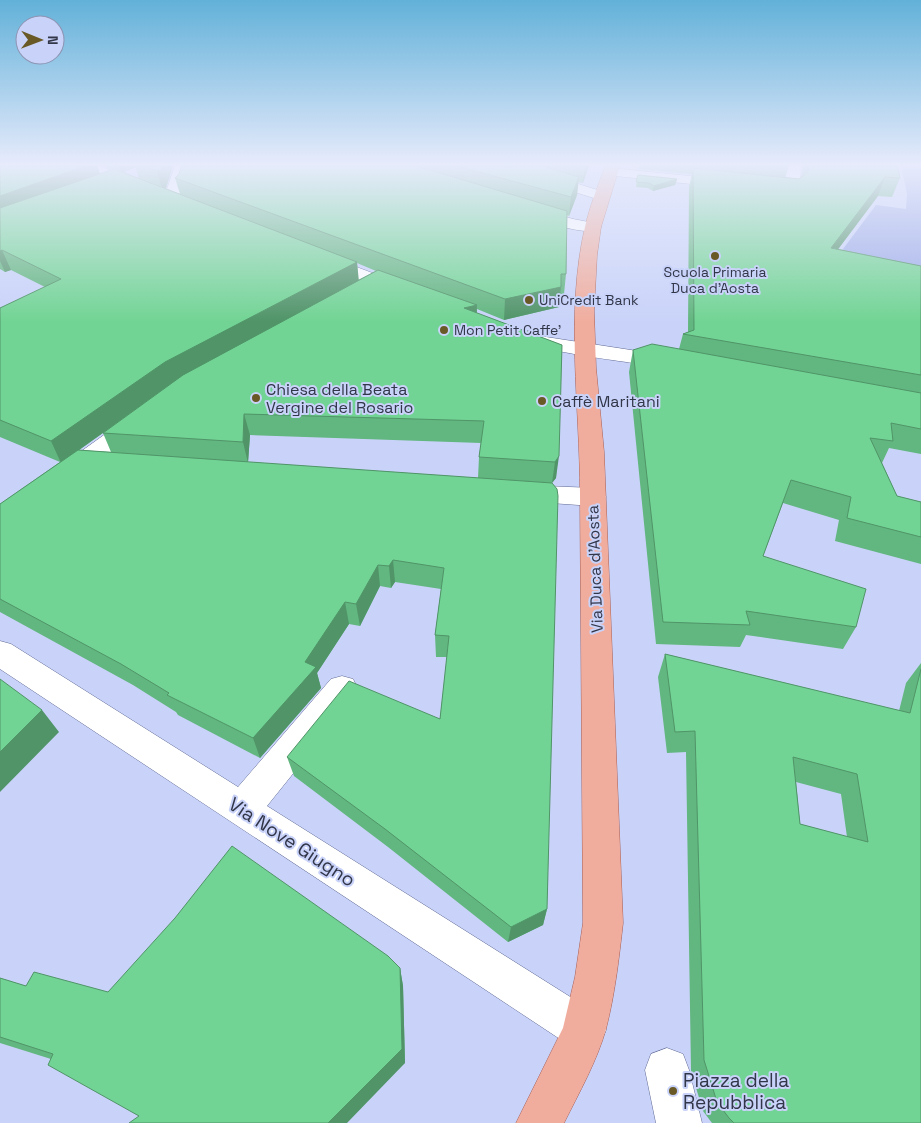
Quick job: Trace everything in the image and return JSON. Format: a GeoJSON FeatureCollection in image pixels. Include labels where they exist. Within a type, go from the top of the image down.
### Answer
{"type":"FeatureCollection","features":[{"type":"Feature","properties":{"kind":"main road","name":"Via Duca d'Aosta"},"geometry":{"type":"LineString","coordinates":[[539,1123],[566,1072],[584,1030],[596,977],[603,922],[592,452],[586,383],[586,280],[593,227],[596,217]]}},
{"type":"Feature","properties":{"kind":"street"},"geometry":{"type":"LineString","coordinates":[[550,217],[572,224],[593,227]]}},
{"type":"Feature","properties":{"kind":"street"},"geometry":{"type":"LineString","coordinates":[[306,253],[414,294]]}},
{"type":"Feature","properties":{"kind":"street"},"geometry":{"type":"LineString","coordinates":[[352,295],[378,281]]}},
{"type":"Feature","properties":{"kind":"street"},"geometry":{"type":"LineString","coordinates":[[512,331],[542,342],[690,366]]}},
{"type":"Feature","properties":{"kind":"street"},"geometry":{"type":"LineString","coordinates":[[53,484],[151,412]]}},
{"type":"Feature","properties":{"kind":"street"},"geometry":{"type":"LineString","coordinates":[[84,462],[113,464]]}},
{"type":"Feature","properties":{"kind":"street"},"geometry":{"type":"LineString","coordinates":[[495,491],[593,498]]}},
{"type":"Feature","properties":{"kind":"street","name":"Via Nove Giugno"},"geometry":{"type":"LineString","coordinates":[[0,653],[584,1030]]}},
{"type":"Feature","properties":{"kind":"street"},"geometry":{"type":"LineString","coordinates":[[242,809],[342,689]]}},
{"type":"Feature","properties":{"kind":"street"},"geometry":{"type":"LineString","coordinates":[[667,1070],[679,1123]]}},
{"type":"Feature","properties":{"kind":"shaded area"},"geometry":{"type":"Polygon","coordinates":[[[867,217],[921,217],[921,289],[828,269],[867,217]]]}},
{"type":"Feature","properties":{"kind":"building"},"geometry":{"type":"Polygon","coordinates":[[[0,217],[240,217],[357,262],[165,362],[51,441],[0,420],[0,308],[61,279],[2,250],[0,251],[0,217]]]}},
{"type":"Feature","properties":{"kind":"building"},"geometry":{"type":"Polygon","coordinates":[[[282,217],[567,217],[566,274],[561,274],[561,287],[505,299],[282,217]]]}},
{"type":"Feature","properties":{"kind":"building"},"geometry":{"type":"Polygon","coordinates":[[[693,217],[854,217],[831,248],[921,266],[921,375],[683,334],[694,330],[693,217]]]}},
{"type":"Feature","properties":{"kind":"building"},"geometry":{"type":"Polygon","coordinates":[[[378,270],[477,305],[464,308],[562,345],[559,456],[555,462],[479,457],[484,421],[244,414],[243,442],[103,433],[183,375],[378,270]]]}},
{"type":"Feature","properties":{"kind":"building"},"geometry":{"type":"Polygon","coordinates":[[[652,344],[921,393],[921,429],[891,423],[893,441],[870,438],[897,496],[921,502],[921,537],[847,518],[851,497],[791,480],[763,556],[866,589],[856,627],[746,611],[750,625],[663,622],[633,350],[652,344]]]}},
{"type":"Feature","properties":{"kind":"building"},"geometry":{"type":"Polygon","coordinates":[[[78,450],[552,483],[557,489],[558,496],[547,909],[511,927],[385,829],[287,757],[349,681],[440,719],[449,636],[435,635],[444,568],[393,560],[389,566],[378,565],[356,604],[345,602],[305,662],[316,667],[253,738],[167,695],[169,693],[121,664],[0,599],[0,504],[78,450]]]}},
{"type":"Feature","properties":{"kind":"building"},"geometry":{"type":"Polygon","coordinates":[[[665,654],[910,713],[921,669],[921,1123],[734,1123],[717,1102],[704,1060],[695,731],[675,732],[665,654]],[[793,757],[800,824],[868,842],[857,774],[793,757]]]}},
{"type":"Feature","properties":{"kind":"building"},"geometry":{"type":"Polygon","coordinates":[[[0,679],[42,710],[0,752],[0,679]]]}},
{"type":"Feature","properties":{"kind":"building"},"geometry":{"type":"Polygon","coordinates":[[[232,846],[388,956],[400,968],[402,1049],[328,1123],[129,1123],[139,1116],[48,1065],[53,1054],[0,1037],[0,978],[26,986],[34,972],[108,992],[175,918],[232,846]]]}},
{"type":"Feature","properties":{"kind":"place","name":"Scuola Primaria Duca d'Aosta"},"geometry":{"type":"Point","coordinates":[715,256]}},
{"type":"Feature","properties":{"kind":"place","name":"UniCredit Bank"},"geometry":{"type":"Point","coordinates":[529,300]}},
{"type":"Feature","properties":{"kind":"place","name":"Mon Petit Caffe'"},"geometry":{"type":"Point","coordinates":[444,330]}},
{"type":"Feature","properties":{"kind":"place","name":"Chiesa della Beata Vergine del Rosario"},"geometry":{"type":"Point","coordinates":[256,398]}},
{"type":"Feature","properties":{"kind":"place","name":"Caffè Maritani"},"geometry":{"type":"Point","coordinates":[542,401]}},
{"type":"Feature","properties":{"kind":"place","name":"Piazza della Repubblica"},"geometry":{"type":"Point","coordinates":[673,1091]}}]}
